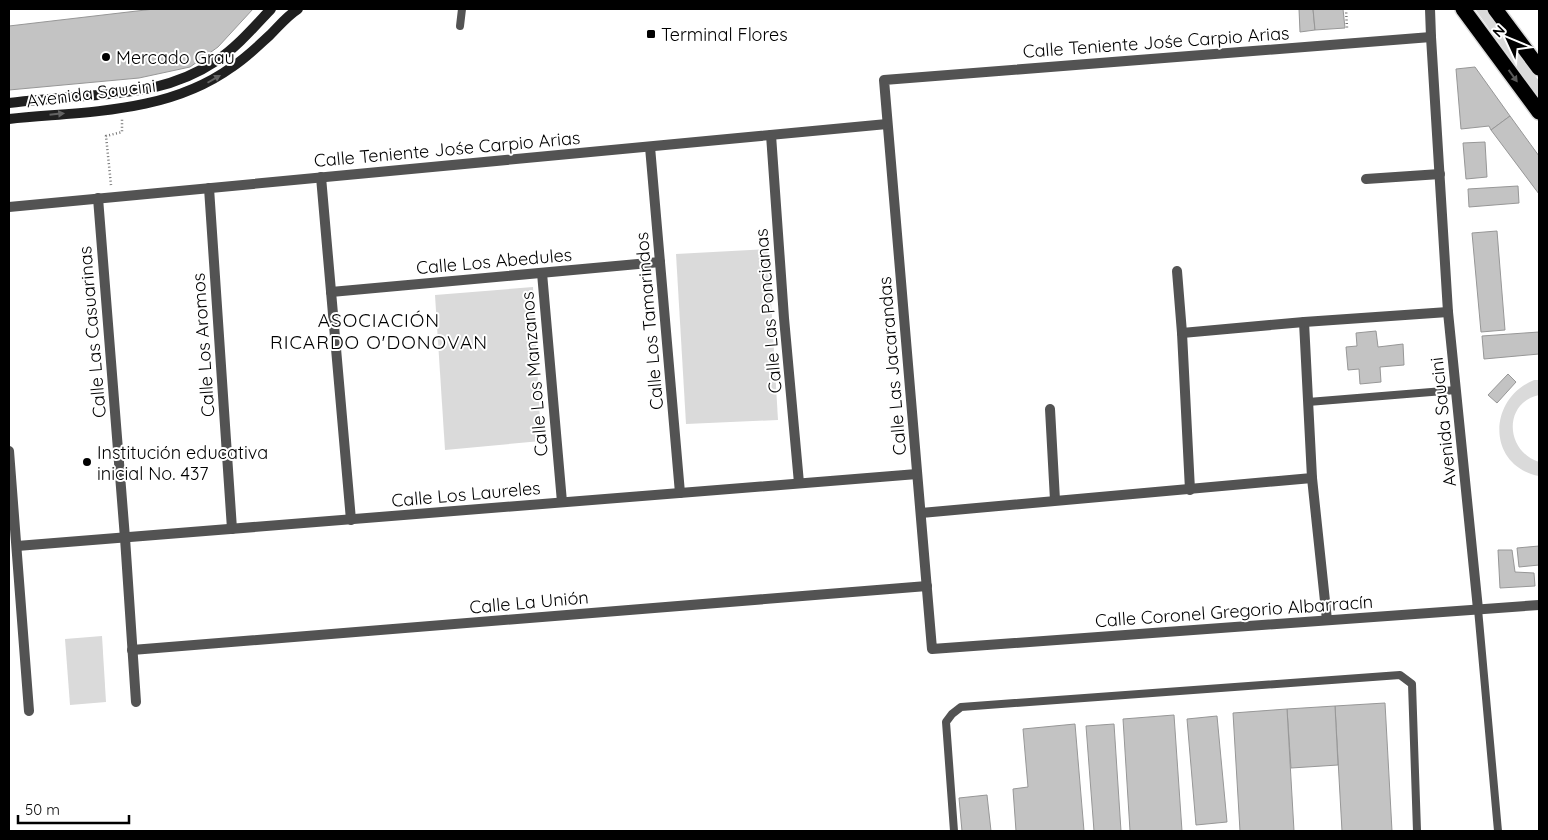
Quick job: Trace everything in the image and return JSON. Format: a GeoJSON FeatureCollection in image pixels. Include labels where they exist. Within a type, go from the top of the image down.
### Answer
{"type":"FeatureCollection","features":[{"type":"Feature","properties":{"kind":"highway"},"geometry":{"type":"LineString","coordinates":[[1463,9],[1539,112]]}},
{"type":"Feature","properties":{"kind":"highway"},"geometry":{"type":"LineString","coordinates":[[1495,9],[1539,68]]}},
{"type":"Feature","properties":{"kind":"main road","name":"Avenida Saucini"},"geometry":{"type":"LineString","coordinates":[[9,103],[128,92],[171,84],[217,60],[243,38],[271,9]]}},
{"type":"Feature","properties":{"kind":"main road","name":"Avenida Saucini"},"geometry":{"type":"LineString","coordinates":[[9,119],[122,109],[160,102],[197,88],[215,79],[248,55],[298,9]]}},
{"type":"Feature","properties":{"kind":"street","name":"Avenida Saucini"},"geometry":{"type":"LineString","coordinates":[[1430,9],[1448,312],[1478,609]]}},
{"type":"Feature","properties":{"kind":"street","name":"Calle Teniente Jośe Carpio Arias"},"geometry":{"type":"LineString","coordinates":[[884,80],[1431,37]]}},
{"type":"Feature","properties":{"kind":"street","name":"Calle Las Jacarandas"},"geometry":{"type":"LineString","coordinates":[[884,80],[932,649]]}},
{"type":"Feature","properties":{"kind":"street","name":"Calle Teniente Jośe Carpio Arias"},"geometry":{"type":"LineString","coordinates":[[9,207],[887,124]]}},
{"type":"Feature","properties":{"kind":"street","name":"Calle Las Poncianas"},"geometry":{"type":"LineString","coordinates":[[771,135],[784,318],[799,483]]}},
{"type":"Feature","properties":{"kind":"street","name":"Calle Los Tamarindos"},"geometry":{"type":"LineString","coordinates":[[650,146],[680,493]]}},
{"type":"Feature","properties":{"kind":"street"},"geometry":{"type":"LineString","coordinates":[[1366,180],[1440,174]]}},
{"type":"Feature","properties":{"kind":"street"},"geometry":{"type":"LineString","coordinates":[[322,177],[351,520]]}},
{"type":"Feature","properties":{"kind":"street","name":"Calle Los Aromos"},"geometry":{"type":"LineString","coordinates":[[210,188],[232,529]]}},
{"type":"Feature","properties":{"kind":"street","name":"Calle Las Casuarinas"},"geometry":{"type":"LineString","coordinates":[[98,198],[136,702]]}},
{"type":"Feature","properties":{"kind":"street","name":"Calle Los Abedules"},"geometry":{"type":"LineString","coordinates":[[331,292],[660,262]]}},
{"type":"Feature","properties":{"kind":"street"},"geometry":{"type":"LineString","coordinates":[[1177,271],[1190,490]]}},
{"type":"Feature","properties":{"kind":"street","name":"Calle Los Manzanos"},"geometry":{"type":"LineString","coordinates":[[542,273],[562,502]]}},
{"type":"Feature","properties":{"kind":"street"},"geometry":{"type":"LineString","coordinates":[[1182,333],[1448,312]]}},
{"type":"Feature","properties":{"kind":"street"},"geometry":{"type":"LineString","coordinates":[[1304,322],[1312,478],[1326,620]]}},
{"type":"Feature","properties":{"kind":"street"},"geometry":{"type":"LineString","coordinates":[[1050,409],[1054,500]]}},
{"type":"Feature","properties":{"kind":"street"},"geometry":{"type":"LineString","coordinates":[[9,451],[30,711]]}},
{"type":"Feature","properties":{"kind":"street","name":"Calle Los Laureles"},"geometry":{"type":"LineString","coordinates":[[18,546],[917,474]]}},
{"type":"Feature","properties":{"kind":"street"},"geometry":{"type":"LineString","coordinates":[[921,513],[1312,478]]}},
{"type":"Feature","properties":{"kind":"street","name":"Calle La Unión"},"geometry":{"type":"LineString","coordinates":[[132,650],[927,586]]}},
{"type":"Feature","properties":{"kind":"street","name":"Calle Coronel Gregorio Albarracín"},"geometry":{"type":"LineString","coordinates":[[932,649],[1539,605]]}},
{"type":"Feature","properties":{"kind":"lane"},"geometry":{"type":"LineString","coordinates":[[460,26],[462,9]]}},
{"type":"Feature","properties":{"kind":"lane"},"geometry":{"type":"LineString","coordinates":[[1308,402],[1456,390]]}},
{"type":"Feature","properties":{"kind":"lane","name":"Avenida Saucini"},"geometry":{"type":"LineString","coordinates":[[1478,609],[1498,831]]}},
{"type":"Feature","properties":{"kind":"lane"},"geometry":{"type":"LineString","coordinates":[[954,831],[946,722],[961,707],[1400,675],[1412,684],[1417,831]]}},
{"type":"Feature","properties":{"kind":"path"},"geometry":{"type":"LineString","coordinates":[[1346,9],[1347,28]]}},
{"type":"Feature","properties":{"kind":"path"},"geometry":{"type":"LineString","coordinates":[[112,197],[106,136],[122,132],[122,109]]}},
{"type":"Feature","properties":{"kind":"shaded area"},"geometry":{"type":"Polygon","coordinates":[[[1475,9],[1486,9],[1539,81],[1539,99],[1475,9]]]}},
{"type":"Feature","properties":{"kind":"shaded area"},"geometry":{"type":"Polygon","coordinates":[[[768,249],[778,420],[686,424],[676,254],[768,249]]]}},
{"type":"Feature","properties":{"kind":"shaded area"},"geometry":{"type":"Polygon","coordinates":[[[533,287],[541,441],[445,450],[435,295],[533,287]]]}},
{"type":"Feature","properties":{"kind":"shaded area"},"geometry":{"type":"Polygon","coordinates":[[[1534,380],[1539,380],[1539,395],[1527,400],[1519,407],[1514,417],[1513,427],[1515,438],[1520,448],[1528,456],[1539,462],[1539,476],[1522,470],[1510,459],[1502,446],[1499,431],[1501,416],[1508,402],[1519,389],[1534,380]]]}},
{"type":"Feature","properties":{"kind":"shaded area"},"geometry":{"type":"Polygon","coordinates":[[[102,636],[106,702],[70,705],[65,639],[102,636]]]}},
{"type":"Feature","properties":{"kind":"building","name":"Mercado Grau"},"geometry":{"type":"Polygon","coordinates":[[[154,9],[253,9],[218,47],[190,67],[139,78],[9,90],[9,26],[154,9]]]}},
{"type":"Feature","properties":{"kind":"building"},"geometry":{"type":"Polygon","coordinates":[[[1299,9],[1313,9],[1315,30],[1300,32],[1299,9]]]}},
{"type":"Feature","properties":{"kind":"building"},"geometry":{"type":"Polygon","coordinates":[[[1313,9],[1343,9],[1345,28],[1315,30],[1313,9]]]}},
{"type":"Feature","properties":{"kind":"building"},"geometry":{"type":"Polygon","coordinates":[[[1475,67],[1510,116],[1491,130],[1489,126],[1461,129],[1456,69],[1475,67]]]}},
{"type":"Feature","properties":{"kind":"building"},"geometry":{"type":"Polygon","coordinates":[[[1510,116],[1539,156],[1539,194],[1491,130],[1510,116]]]}},
{"type":"Feature","properties":{"kind":"building"},"geometry":{"type":"Polygon","coordinates":[[[1485,142],[1487,177],[1466,179],[1463,143],[1485,142]]]}},
{"type":"Feature","properties":{"kind":"building"},"geometry":{"type":"Polygon","coordinates":[[[1518,186],[1519,203],[1469,207],[1468,189],[1518,186]]]}},
{"type":"Feature","properties":{"kind":"building"},"geometry":{"type":"Polygon","coordinates":[[[1497,231],[1505,330],[1481,332],[1472,233],[1497,231]]]}},
{"type":"Feature","properties":{"kind":"building"},"geometry":{"type":"Polygon","coordinates":[[[1376,331],[1378,347],[1403,344],[1404,365],[1380,367],[1381,382],[1360,384],[1359,369],[1348,370],[1346,347],[1357,346],[1356,333],[1376,331]]]}},
{"type":"Feature","properties":{"kind":"building"},"geometry":{"type":"Polygon","coordinates":[[[1539,332],[1539,354],[1484,359],[1482,336],[1539,332]]]}},
{"type":"Feature","properties":{"kind":"building"},"geometry":{"type":"Polygon","coordinates":[[[1508,374],[1516,382],[1497,403],[1488,395],[1508,374]]]}},
{"type":"Feature","properties":{"kind":"building"},"geometry":{"type":"Polygon","coordinates":[[[1539,546],[1539,565],[1519,567],[1517,548],[1539,546]]]}},
{"type":"Feature","properties":{"kind":"building"},"geometry":{"type":"Polygon","coordinates":[[[1498,550],[1512,550],[1515,572],[1534,573],[1535,586],[1500,588],[1498,550]]]}},
{"type":"Feature","properties":{"kind":"building"},"geometry":{"type":"Polygon","coordinates":[[[1385,703],[1392,831],[1342,831],[1335,706],[1385,703]]]}},
{"type":"Feature","properties":{"kind":"building"},"geometry":{"type":"Polygon","coordinates":[[[1335,706],[1338,765],[1291,768],[1287,709],[1335,706]]]}},
{"type":"Feature","properties":{"kind":"building"},"geometry":{"type":"Polygon","coordinates":[[[1287,709],[1294,831],[1240,831],[1233,713],[1287,709]]]}},
{"type":"Feature","properties":{"kind":"building"},"geometry":{"type":"Polygon","coordinates":[[[1174,715],[1182,831],[1130,831],[1123,719],[1174,715]]]}},
{"type":"Feature","properties":{"kind":"building"},"geometry":{"type":"Polygon","coordinates":[[[1217,716],[1227,822],[1196,825],[1187,719],[1217,716]]]}},
{"type":"Feature","properties":{"kind":"building"},"geometry":{"type":"Polygon","coordinates":[[[1075,724],[1084,831],[1016,831],[1013,789],[1028,787],[1023,729],[1075,724]]]}},
{"type":"Feature","properties":{"kind":"building"},"geometry":{"type":"Polygon","coordinates":[[[1114,724],[1121,831],[1094,831],[1086,726],[1114,724]]]}},
{"type":"Feature","properties":{"kind":"building"},"geometry":{"type":"Polygon","coordinates":[[[987,795],[991,831],[962,831],[959,798],[987,795]]]}},
{"type":"Feature","properties":{"kind":"place","name":"Terminal Flores"},"geometry":{"type":"Point","coordinates":[651,34]}},
{"type":"Feature","properties":{"kind":"place","name":"Mercado Grau"},"geometry":{"type":"Point","coordinates":[106,57]}},
{"type":"Feature","properties":{"kind":"place","name":"Institución educativa inicial No. 437"},"geometry":{"type":"Point","coordinates":[87,462]}},
{"type":"Feature","properties":{"kind":"district","name":"ASOCIACIÓN RICARDO O'DONOVAN"},"geometry":{"type":"Point","coordinates":[379,331]}}]}
